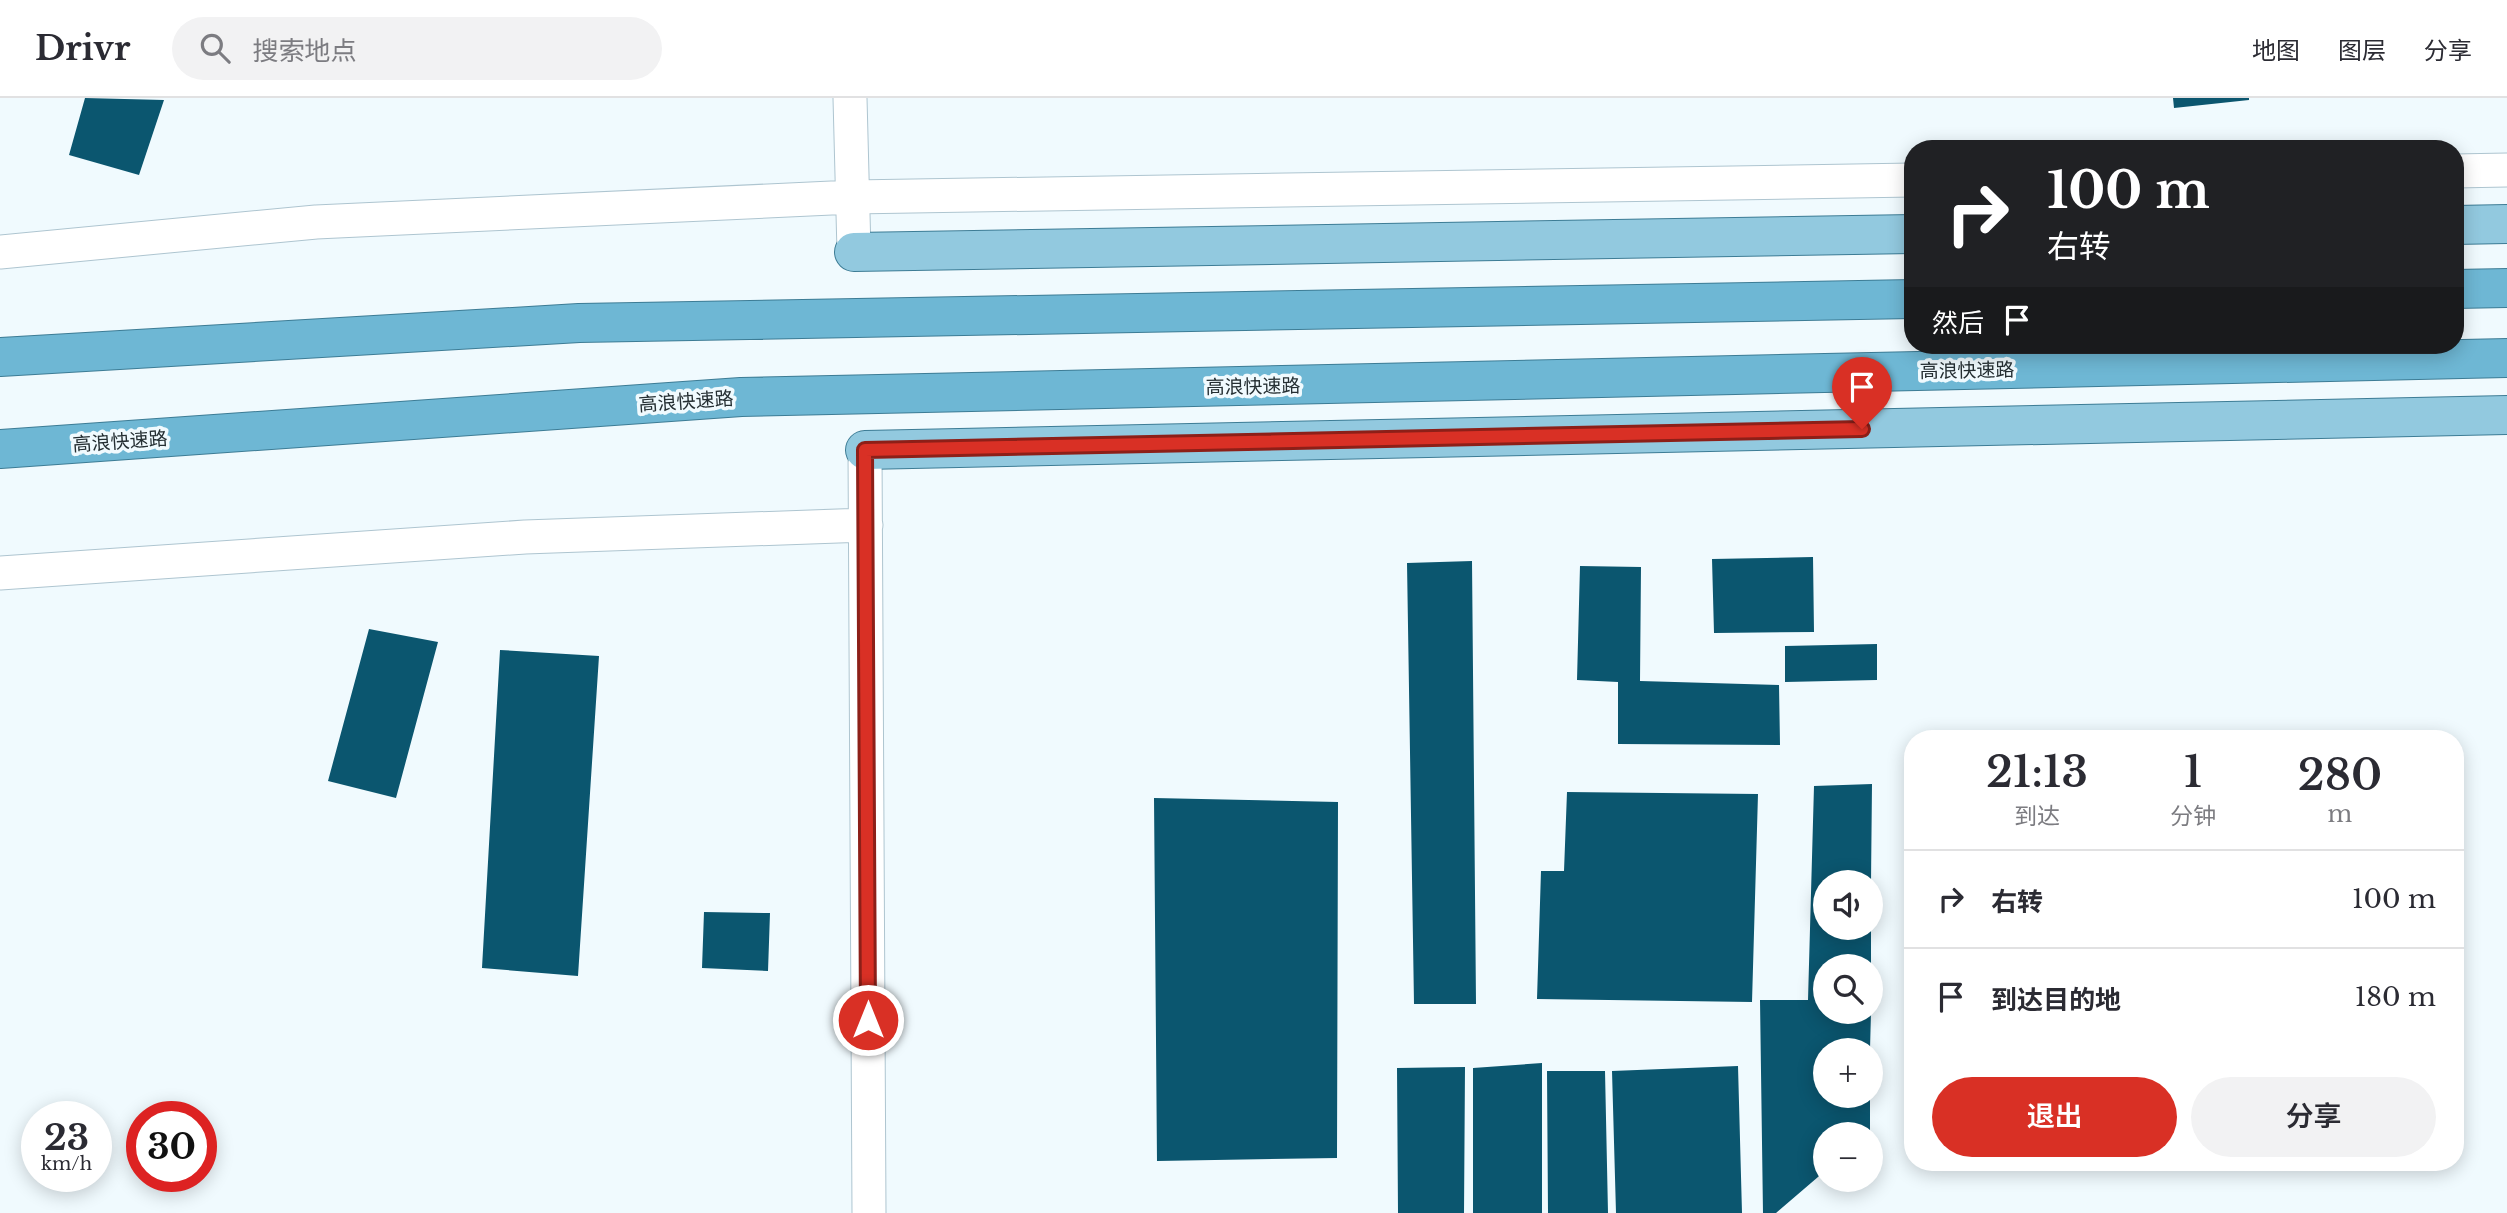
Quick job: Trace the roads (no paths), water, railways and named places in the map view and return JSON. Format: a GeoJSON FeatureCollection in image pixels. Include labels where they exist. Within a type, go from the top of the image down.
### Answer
{"type":"FeatureCollection","features":[{"type":"Feature","properties":{"kind":"highway"},"geometry":{"type":"LineString","coordinates":[[2464,289],[2507,288]]}},
{"type":"Feature","properties":{"kind":"highway"},"geometry":{"type":"LineString","coordinates":[[0,357],[579,323],[1904,299]]}},
{"type":"Feature","properties":{"kind":"highway","name":"高浪快速路"},"geometry":{"type":"LineString","coordinates":[[0,449],[741,397],[2507,358]]}},
{"type":"Feature","properties":{"kind":"main road"},"geometry":{"type":"LineString","coordinates":[[2464,225],[2507,225]]}},
{"type":"Feature","properties":{"kind":"main road"},"geometry":{"type":"LineString","coordinates":[[854,252],[1904,234]]}},
{"type":"Feature","properties":{"kind":"main road"},"geometry":{"type":"LineString","coordinates":[[865,450],[2507,415]]}},
{"type":"Feature","properties":{"kind":"street"},"geometry":{"type":"LineString","coordinates":[[850,98],[854,252]]}},
{"type":"Feature","properties":{"kind":"street"},"geometry":{"type":"LineString","coordinates":[[2464,171],[2507,170]]}},
{"type":"Feature","properties":{"kind":"street"},"geometry":{"type":"LineString","coordinates":[[0,251],[316,222],[853,197],[1904,180]]}},
{"type":"Feature","properties":{"kind":"street"},"geometry":{"type":"LineString","coordinates":[[865,450],[869,1213]]}},
{"type":"Feature","properties":{"kind":"street"},"geometry":{"type":"LineString","coordinates":[[0,573],[526,537],[866,525]]}}]}
